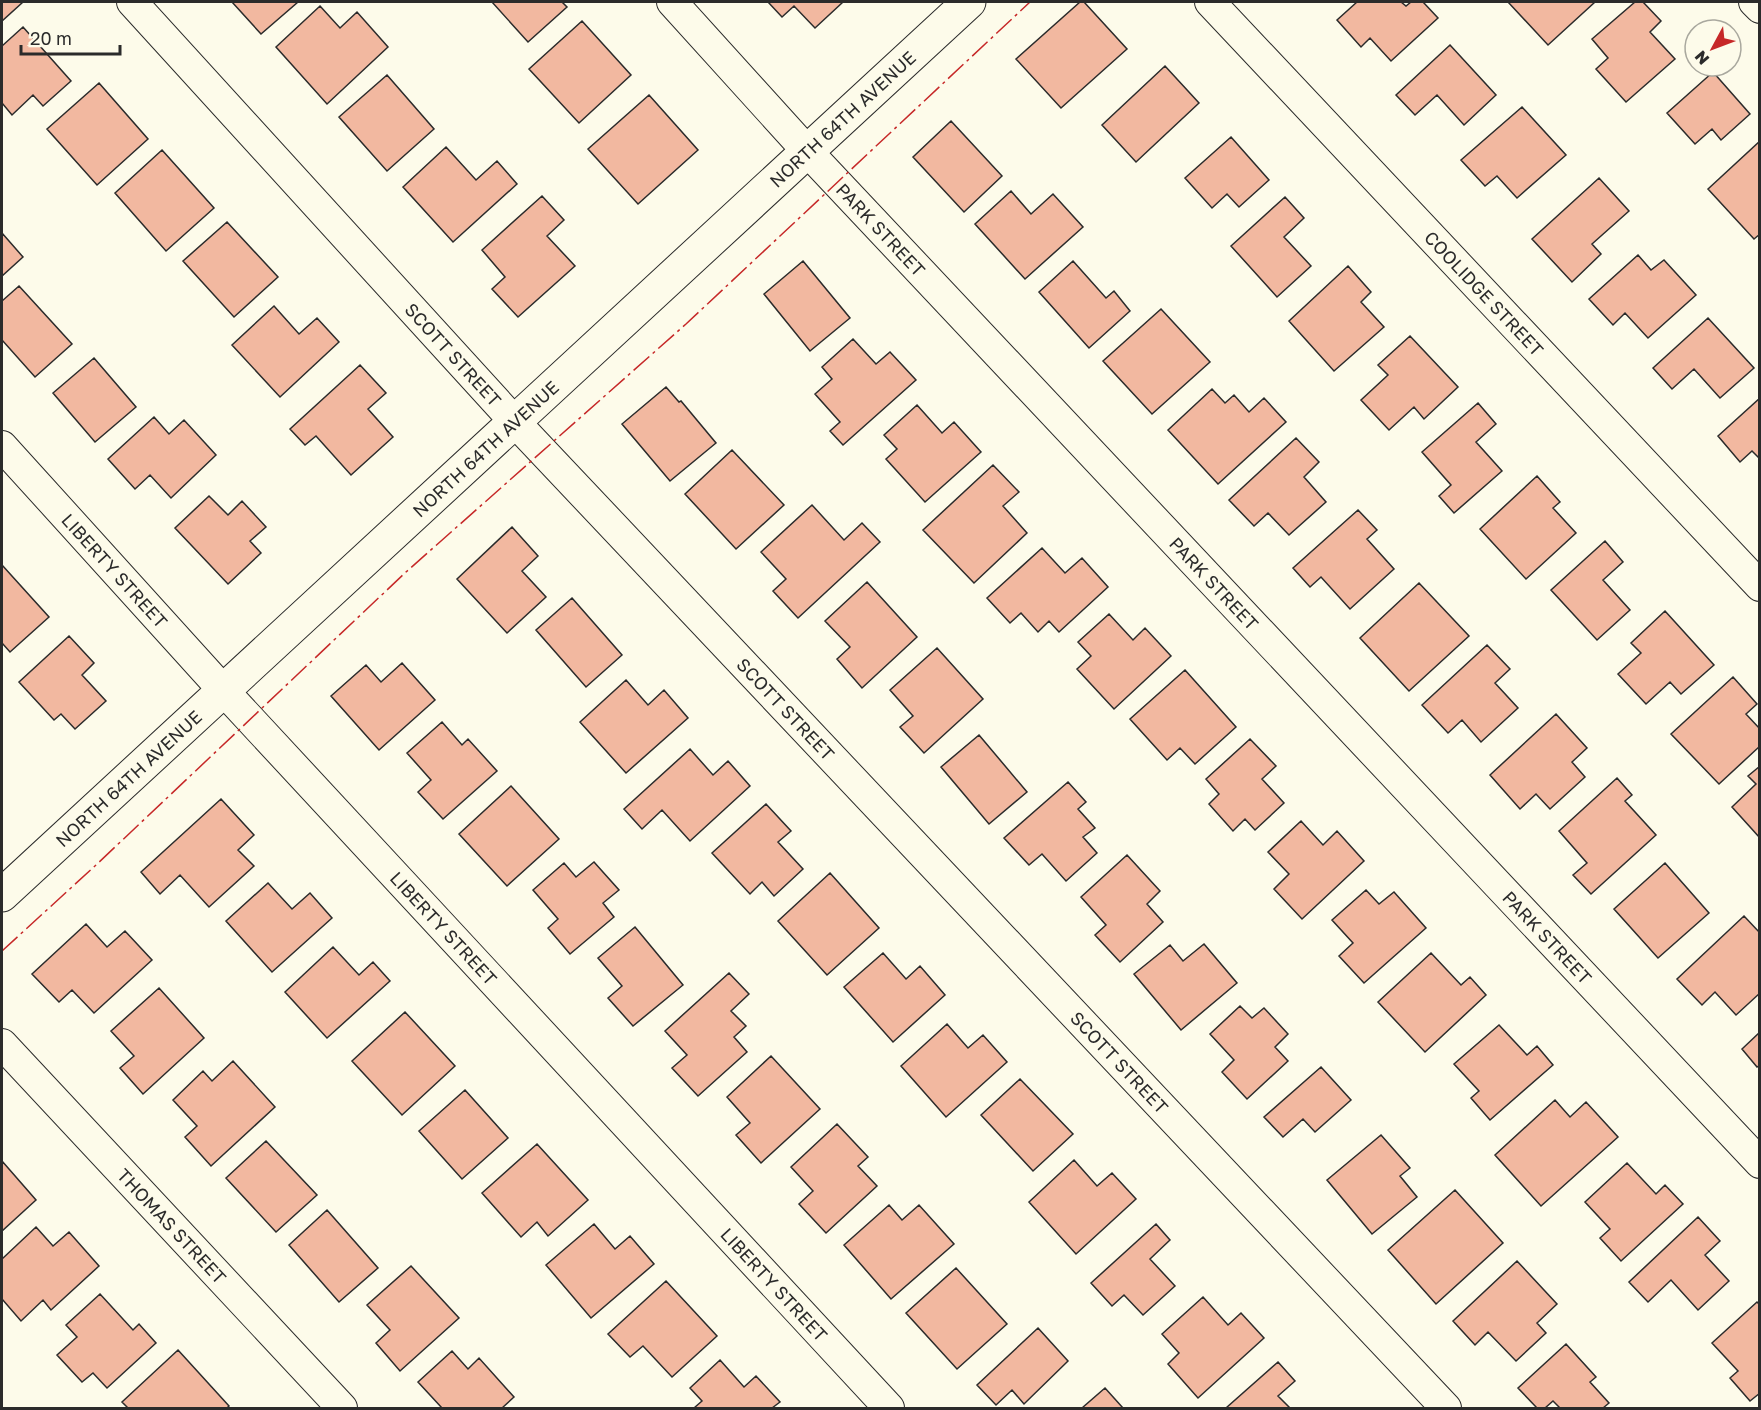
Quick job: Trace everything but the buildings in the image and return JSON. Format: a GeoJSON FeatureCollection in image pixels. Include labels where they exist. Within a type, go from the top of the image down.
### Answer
{"type":"FeatureCollection","features":[{"type":"Feature","properties":{"kind":"street","name":"SCOTT STREET"},"geometry":{"type":"LineString","coordinates":[[132,2],[514,421],[1446,1408]]}},
{"type":"Feature","properties":{"kind":"street","name":"PARK STREET"},"geometry":{"type":"LineString","coordinates":[[672,2],[807,151],[1760,1163]]}},
{"type":"Feature","properties":{"kind":"street","name":"NORTH 64TH AVENUE"},"geometry":{"type":"LineString","coordinates":[[2,895],[969,2]]}},
{"type":"Feature","properties":{"kind":"street","name":"COOLIDGE STREET"},"geometry":{"type":"LineString","coordinates":[[1210,2],[1760,586]]}},
{"type":"Feature","properties":{"kind":"street"},"geometry":{"type":"LineString","coordinates":[[1754,2],[1760,8]]}},
{"type":"Feature","properties":{"kind":"street","name":"LIBERTY STREET"},"geometry":{"type":"LineString","coordinates":[[2,446],[223,690],[889,1408]]}},
{"type":"Feature","properties":{"kind":"street","name":"THOMAS STREET"},"geometry":{"type":"LineString","coordinates":[[2,1044],[342,1408]]}},
{"type":"Feature","properties":{"kind":"power"},"geometry":{"type":"LineString","coordinates":[[2,951],[406,572],[686,324],[1030,2]]}}]}
